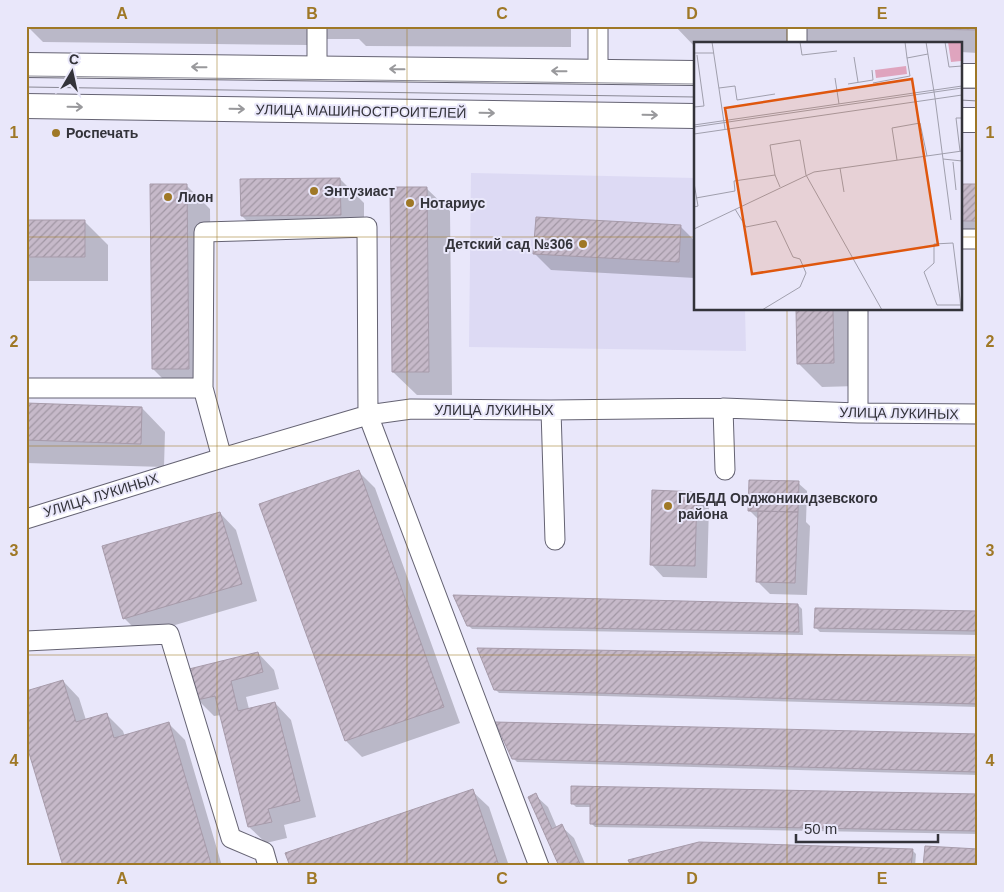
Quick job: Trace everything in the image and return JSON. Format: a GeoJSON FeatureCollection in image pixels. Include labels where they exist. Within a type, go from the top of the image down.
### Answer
{"type":"FeatureCollection","features":[{"type":"Feature","properties":{"kind":"main road"},"geometry":{"type":"LineString","coordinates":[[26,65],[694,73]]}},
{"type":"Feature","properties":{"kind":"main road"},"geometry":{"type":"LineString","coordinates":[[962,76],[978,76]]}},
{"type":"Feature","properties":{"kind":"main road","name":"УЛИЦА МАШИНОСТРОИТЕЛЕЙ"},"geometry":{"type":"LineString","coordinates":[[26,106],[694,116]]}},
{"type":"Feature","properties":{"kind":"main road"},"geometry":{"type":"LineString","coordinates":[[962,120],[978,120]]}},
{"type":"Feature","properties":{"kind":"street"},"geometry":{"type":"LineString","coordinates":[[316,68],[317,26]]}},
{"type":"Feature","properties":{"kind":"street"},"geometry":{"type":"LineString","coordinates":[[598,26],[598,72]]}},
{"type":"Feature","properties":{"kind":"street"},"geometry":{"type":"LineString","coordinates":[[222,458],[203,388],[204,232],[366,227],[368,416],[539,866]]}},
{"type":"Feature","properties":{"kind":"street"},"geometry":{"type":"LineString","coordinates":[[962,239],[978,239]]}},
{"type":"Feature","properties":{"kind":"street"},"geometry":{"type":"LineString","coordinates":[[858,310],[858,413]]}},
{"type":"Feature","properties":{"kind":"street"},"geometry":{"type":"LineString","coordinates":[[26,388],[203,388]]}},
{"type":"Feature","properties":{"kind":"street"},"geometry":{"type":"LineString","coordinates":[[722,408],[725,470]]}},
{"type":"Feature","properties":{"kind":"street","name":"УЛИЦА ЛУКИНЫХ"},"geometry":{"type":"LineString","coordinates":[[26,519],[222,458],[368,416],[411,410],[722,408],[858,413],[978,414]]}},
{"type":"Feature","properties":{"kind":"street"},"geometry":{"type":"LineString","coordinates":[[551,410],[555,540]]}},
{"type":"Feature","properties":{"kind":"street"},"geometry":{"type":"LineString","coordinates":[[26,641],[169,634],[231,838],[264,852],[268,866]]}},
{"type":"Feature","properties":{"kind":"shaded area","name":"Детский сад №306"},"geometry":{"type":"Polygon","coordinates":[[[471,173],[694,178],[694,310],[745,310],[746,351],[469,347],[471,173]]]}},
{"type":"Feature","properties":{"kind":"building"},"geometry":{"type":"Polygon","coordinates":[[[754,26],[978,26],[978,30],[754,26]]]}},
{"type":"Feature","properties":{"kind":"building"},"geometry":{"type":"Polygon","coordinates":[[[340,178],[341,215],[241,216],[240,179],[340,178]]]}},
{"type":"Feature","properties":{"kind":"building"},"geometry":{"type":"Polygon","coordinates":[[[150,184],[187,184],[189,369],[152,369],[150,184]]]}},
{"type":"Feature","properties":{"kind":"building"},"geometry":{"type":"Polygon","coordinates":[[[962,184],[978,184],[978,221],[962,221],[962,184]]]}},
{"type":"Feature","properties":{"kind":"building"},"geometry":{"type":"Polygon","coordinates":[[[390,187],[427,187],[429,372],[392,372],[390,187]]]}},
{"type":"Feature","properties":{"kind":"building"},"geometry":{"type":"Polygon","coordinates":[[[536,217],[681,225],[679,262],[533,254],[536,217]]]}},
{"type":"Feature","properties":{"kind":"building"},"geometry":{"type":"Polygon","coordinates":[[[26,220],[85,220],[85,257],[26,257],[26,220]]]}},
{"type":"Feature","properties":{"kind":"building"},"geometry":{"type":"Polygon","coordinates":[[[796,310],[833,310],[834,363],[797,364],[796,310]]]}},
{"type":"Feature","properties":{"kind":"building"},"geometry":{"type":"Polygon","coordinates":[[[26,403],[142,407],[141,444],[26,440],[26,403]]]}},
{"type":"Feature","properties":{"kind":"building"},"geometry":{"type":"Polygon","coordinates":[[[359,470],[444,707],[345,741],[259,504],[359,470]]]}},
{"type":"Feature","properties":{"kind":"building"},"geometry":{"type":"Polygon","coordinates":[[[749,480],[799,481],[798,512],[748,511],[749,480]]]}},
{"type":"Feature","properties":{"kind":"building"},"geometry":{"type":"Polygon","coordinates":[[[652,490],[697,492],[695,566],[650,565],[652,490]]]}},
{"type":"Feature","properties":{"kind":"building"},"geometry":{"type":"Polygon","coordinates":[[[758,511],[798,512],[795,583],[756,582],[758,511]]]}},
{"type":"Feature","properties":{"kind":"building"},"geometry":{"type":"Polygon","coordinates":[[[220,512],[242,584],[123,619],[102,546],[220,512]]]}},
{"type":"Feature","properties":{"kind":"building"},"geometry":{"type":"Polygon","coordinates":[[[453,595],[798,604],[799,632],[467,626],[453,595]]]}},
{"type":"Feature","properties":{"kind":"building"},"geometry":{"type":"Polygon","coordinates":[[[815,608],[978,611],[978,631],[814,628],[815,608]]]}},
{"type":"Feature","properties":{"kind":"building"},"geometry":{"type":"Polygon","coordinates":[[[477,648],[978,657],[978,704],[494,690],[477,648]]]}},
{"type":"Feature","properties":{"kind":"building"},"geometry":{"type":"Polygon","coordinates":[[[258,652],[263,672],[231,681],[238,711],[275,702],[300,801],[268,809],[272,822],[248,827],[215,696],[197,700],[189,669],[258,652]]]}},
{"type":"Feature","properties":{"kind":"building"},"geometry":{"type":"Polygon","coordinates":[[[63,680],[76,722],[107,713],[114,738],[169,722],[211,864],[206,866],[63,866],[26,743],[26,691],[63,680]]]}},
{"type":"Feature","properties":{"kind":"building"},"geometry":{"type":"Polygon","coordinates":[[[495,722],[978,734],[978,772],[512,759],[495,722]]]}},
{"type":"Feature","properties":{"kind":"building"},"geometry":{"type":"Polygon","coordinates":[[[571,786],[978,794],[978,831],[590,824],[590,804],[571,804],[571,786]]]}},
{"type":"Feature","properties":{"kind":"building"},"geometry":{"type":"Polygon","coordinates":[[[473,789],[499,866],[290,866],[285,853],[473,789]]]}},
{"type":"Feature","properties":{"kind":"building"},"geometry":{"type":"Polygon","coordinates":[[[536,793],[552,829],[562,824],[581,866],[559,866],[528,797],[536,793]]]}},
{"type":"Feature","properties":{"kind":"building"},"geometry":{"type":"Polygon","coordinates":[[[699,842],[913,849],[911,866],[631,866],[628,860],[699,842]]]}},
{"type":"Feature","properties":{"kind":"building"},"geometry":{"type":"Polygon","coordinates":[[[925,846],[978,849],[978,866],[923,866],[925,846]]]}},
{"type":"Feature","properties":{"kind":"tram line"},"geometry":{"type":"LineString","coordinates":[[26,76],[694,84]]}},
{"type":"Feature","properties":{"kind":"tram line"},"geometry":{"type":"LineString","coordinates":[[26,87],[694,97]]}},
{"type":"Feature","properties":{"kind":"tram line"},"geometry":{"type":"LineString","coordinates":[[962,88],[978,88]]}},
{"type":"Feature","properties":{"kind":"tram line"},"geometry":{"type":"LineString","coordinates":[[962,100],[978,101]]}},
{"type":"Feature","properties":{"kind":"place","name":"Роспечать"},"geometry":{"type":"Point","coordinates":[56,133]}},
{"type":"Feature","properties":{"kind":"place","name":"Энтузиаст"},"geometry":{"type":"Point","coordinates":[314,191]}},
{"type":"Feature","properties":{"kind":"place","name":"Лион"},"geometry":{"type":"Point","coordinates":[168,197]}},
{"type":"Feature","properties":{"kind":"place","name":"Нотариус"},"geometry":{"type":"Point","coordinates":[410,203]}},
{"type":"Feature","properties":{"kind":"place","name":"Детский сад №306"},"geometry":{"type":"Point","coordinates":[583,244]}},
{"type":"Feature","properties":{"kind":"place","name":"ГИБДД Орджоникидзевского района"},"geometry":{"type":"Point","coordinates":[668,506]}}]}
